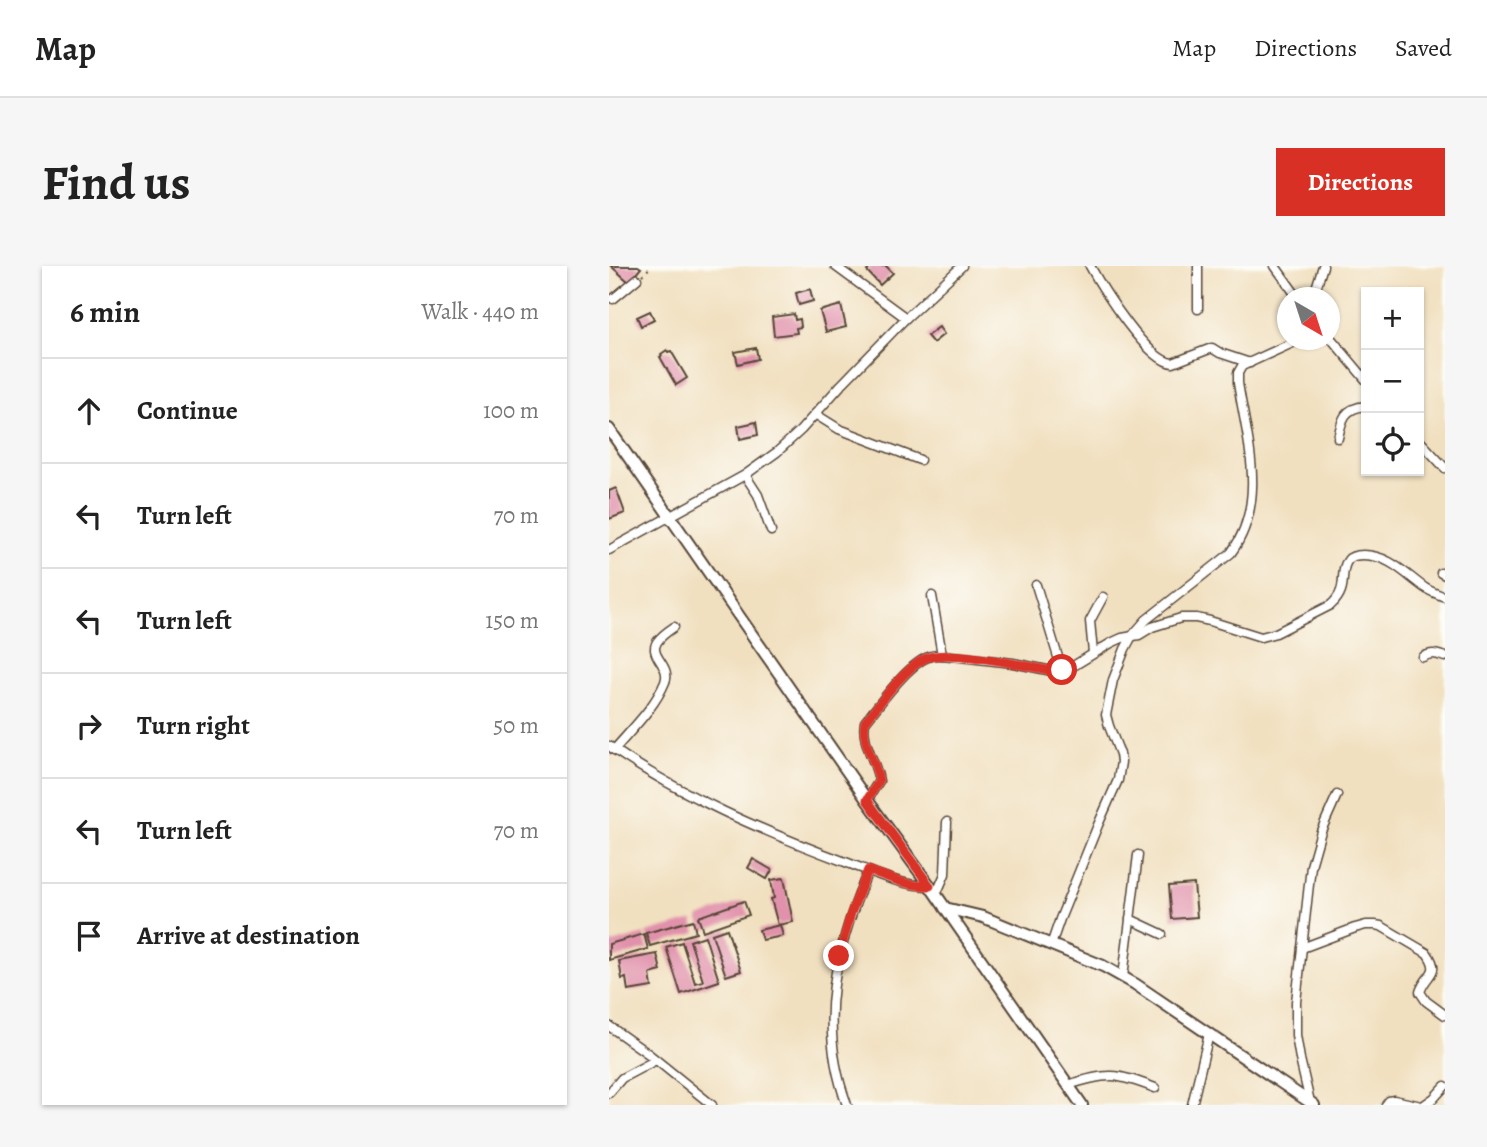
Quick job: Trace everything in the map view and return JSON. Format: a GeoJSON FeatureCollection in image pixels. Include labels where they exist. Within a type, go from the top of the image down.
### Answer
{"type":"FeatureCollection","features":[{"type":"Feature","properties":{"kind":"main road"},"geometry":{"type":"LineString","coordinates":[[609,429],[1082,1105]]}},
{"type":"Feature","properties":{"kind":"main road"},"geometry":{"type":"LineString","coordinates":[[945,908],[983,917],[1103,967],[1312,1104]]}},
{"type":"Feature","properties":{"kind":"street"},"geometry":{"type":"LineString","coordinates":[[835,266],[906,318]]}},
{"type":"Feature","properties":{"kind":"street"},"geometry":{"type":"LineString","coordinates":[[609,550],[745,475],[777,452],[906,318],[962,266]]}},
{"type":"Feature","properties":{"kind":"street"},"geometry":{"type":"LineString","coordinates":[[1090,266],[1133,331],[1159,359],[1173,363],[1212,348],[1250,363]]}},
{"type":"Feature","properties":{"kind":"street"},"geometry":{"type":"LineString","coordinates":[[1198,266],[1198,309]]}},
{"type":"Feature","properties":{"kind":"street"},"geometry":{"type":"LineString","coordinates":[[1275,266],[1290,287]]}},
{"type":"Feature","properties":{"kind":"street"},"geometry":{"type":"LineString","coordinates":[[1316,287],[1323,266]]}},
{"type":"Feature","properties":{"kind":"street"},"geometry":{"type":"LineString","coordinates":[[613,299],[637,279]]}},
{"type":"Feature","properties":{"kind":"street"},"geometry":{"type":"LineString","coordinates":[[1340,349],[1361,374]]}},
{"type":"Feature","properties":{"kind":"street"},"geometry":{"type":"LineString","coordinates":[[1051,945],[1118,780],[1120,754],[1106,715],[1113,680],[1132,636],[1146,620],[1231,553],[1240,541],[1248,523],[1253,500],[1251,455],[1239,393],[1238,373],[1242,366],[1278,350]]}},
{"type":"Feature","properties":{"kind":"street"},"geometry":{"type":"LineString","coordinates":[[1338,438],[1344,416],[1354,408],[1361,407]]}},
{"type":"Feature","properties":{"kind":"street"},"geometry":{"type":"LineString","coordinates":[[815,414],[839,429],[920,460]]}},
{"type":"Feature","properties":{"kind":"street"},"geometry":{"type":"LineString","coordinates":[[1424,445],[1445,468]]}},
{"type":"Feature","properties":{"kind":"street"},"geometry":{"type":"LineString","coordinates":[[745,475],[758,495],[771,531]]}},
{"type":"Feature","properties":{"kind":"street"},"geometry":{"type":"LineString","coordinates":[[867,800],[879,781],[863,730],[865,722],[910,669],[932,656],[1013,663],[1057,672],[1070,668],[1111,643],[1181,618],[1210,621],[1253,636],[1268,636],[1331,605],[1343,587],[1347,560],[1360,555],[1385,559],[1427,590],[1445,597]]}},
{"type":"Feature","properties":{"kind":"street"},"geometry":{"type":"LineString","coordinates":[[1036,585],[1062,670]]}},
{"type":"Feature","properties":{"kind":"street"},"geometry":{"type":"LineString","coordinates":[[932,596],[942,655]]}},
{"type":"Feature","properties":{"kind":"street"},"geometry":{"type":"LineString","coordinates":[[1093,653],[1090,621],[1103,597]]}},
{"type":"Feature","properties":{"kind":"street"},"geometry":{"type":"LineString","coordinates":[[674,627],[660,638],[654,648],[666,670],[665,683],[650,706],[612,748],[669,783],[732,816],[868,870],[933,891],[945,874],[947,822]]}},
{"type":"Feature","properties":{"kind":"street"},"geometry":{"type":"LineString","coordinates":[[1423,657],[1435,653],[1445,657]]}},
{"type":"Feature","properties":{"kind":"street"},"geometry":{"type":"LineString","coordinates":[[1312,1104],[1300,1059],[1296,1002],[1311,866],[1321,831],[1337,795]]}},
{"type":"Feature","properties":{"kind":"street"},"geometry":{"type":"LineString","coordinates":[[1123,978],[1138,855]]}},
{"type":"Feature","properties":{"kind":"street"},"geometry":{"type":"LineString","coordinates":[[847,1105],[836,1064],[831,1004],[836,970],[851,913],[868,870]]}},
{"type":"Feature","properties":{"kind":"street"},"geometry":{"type":"LineString","coordinates":[[1130,919],[1162,934]]}},
{"type":"Feature","properties":{"kind":"street"},"geometry":{"type":"LineString","coordinates":[[1302,948],[1366,925],[1381,926],[1427,953],[1434,970],[1420,992],[1426,1001],[1445,1015]]}},
{"type":"Feature","properties":{"kind":"street"},"geometry":{"type":"LineString","coordinates":[[609,1026],[712,1105]]}},
{"type":"Feature","properties":{"kind":"street"},"geometry":{"type":"LineString","coordinates":[[1192,1105],[1209,1034]]}},
{"type":"Feature","properties":{"kind":"street"},"geometry":{"type":"LineString","coordinates":[[609,1093],[622,1078],[656,1060]]}},
{"type":"Feature","properties":{"kind":"street"},"geometry":{"type":"LineString","coordinates":[[1068,1085],[1093,1077],[1115,1075],[1155,1088]]}},
{"type":"Feature","properties":{"kind":"street"},"geometry":{"type":"LineString","coordinates":[[1424,1105],[1445,1086]]}},
{"type":"Feature","properties":{"kind":"street"},"geometry":{"type":"LineString","coordinates":[[1386,1105],[1394,1100],[1417,1105]]}},
{"type":"Feature","properties":{"kind":"building"},"geometry":{"type":"Polygon","coordinates":[[[611,266],[638,266],[641,268],[629,282],[611,266]]]}},
{"type":"Feature","properties":{"kind":"building"},"geometry":{"type":"Polygon","coordinates":[[[872,266],[886,266],[893,273],[880,285],[867,271],[872,266]]]}},
{"type":"Feature","properties":{"kind":"building"},"geometry":{"type":"Polygon","coordinates":[[[810,289],[813,301],[799,305],[796,293],[810,289]]]}},
{"type":"Feature","properties":{"kind":"building"},"geometry":{"type":"Polygon","coordinates":[[[841,305],[846,327],[826,332],[820,311],[841,305]]]}},
{"type":"Feature","properties":{"kind":"building"},"geometry":{"type":"Polygon","coordinates":[[[650,311],[654,319],[641,326],[637,317],[650,311]]]}},
{"type":"Feature","properties":{"kind":"building"},"geometry":{"type":"Polygon","coordinates":[[[794,314],[795,320],[800,319],[801,327],[796,328],[797,333],[774,336],[772,317],[794,314]]]}},
{"type":"Feature","properties":{"kind":"building"},"geometry":{"type":"Polygon","coordinates":[[[939,327],[944,334],[933,343],[927,336],[939,327]]]}},
{"type":"Feature","properties":{"kind":"building"},"geometry":{"type":"Polygon","coordinates":[[[756,348],[758,359],[738,364],[735,352],[756,348]]]}},
{"type":"Feature","properties":{"kind":"building"},"geometry":{"type":"Polygon","coordinates":[[[667,350],[671,351],[687,378],[676,385],[660,357],[667,350]]]}},
{"type":"Feature","properties":{"kind":"building"},"geometry":{"type":"Polygon","coordinates":[[[756,422],[758,435],[740,439],[738,426],[756,422]]]}},
{"type":"Feature","properties":{"kind":"building"},"geometry":{"type":"Polygon","coordinates":[[[616,488],[625,513],[609,519],[609,491],[616,488]]]}},
{"type":"Feature","properties":{"kind":"building"},"geometry":{"type":"Polygon","coordinates":[[[753,859],[772,870],[767,879],[748,868],[753,859]]]}},
{"type":"Feature","properties":{"kind":"building"},"geometry":{"type":"Polygon","coordinates":[[[784,878],[793,922],[778,925],[771,899],[774,898],[771,880],[784,878]]]}},
{"type":"Feature","properties":{"kind":"building"},"geometry":{"type":"Polygon","coordinates":[[[1194,884],[1197,917],[1172,919],[1169,886],[1194,884]]]}},
{"type":"Feature","properties":{"kind":"building"},"geometry":{"type":"Polygon","coordinates":[[[744,901],[749,915],[703,931],[698,917],[744,901]]]}},
{"type":"Feature","properties":{"kind":"building"},"geometry":{"type":"Polygon","coordinates":[[[693,920],[696,933],[650,946],[646,933],[693,920]]]}},
{"type":"Feature","properties":{"kind":"building"},"geometry":{"type":"Polygon","coordinates":[[[780,925],[783,936],[762,940],[759,930],[780,925]]]}},
{"type":"Feature","properties":{"kind":"building"},"geometry":{"type":"Polygon","coordinates":[[[727,929],[741,971],[726,976],[712,934],[727,929]]]}},
{"type":"Feature","properties":{"kind":"building"},"geometry":{"type":"Polygon","coordinates":[[[644,934],[648,949],[609,960],[609,944],[644,934]]]}},
{"type":"Feature","properties":{"kind":"building"},"geometry":{"type":"Polygon","coordinates":[[[705,936],[719,981],[681,994],[666,947],[682,942],[695,983],[703,981],[690,941],[705,936]]]}},
{"type":"Feature","properties":{"kind":"building"},"geometry":{"type":"Polygon","coordinates":[[[657,954],[661,971],[650,974],[652,987],[628,991],[626,978],[622,979],[619,961],[657,954]]]}},
{"type":"Feature","properties":{"kind":"route"},"geometry":{"type":"LineString","coordinates":[[839,956],[851,913],[868,870],[907,883],[930,886],[867,800],[879,781],[863,730],[865,722],[910,669],[932,656],[1013,663],[1057,672],[1062,670]]}}]}
